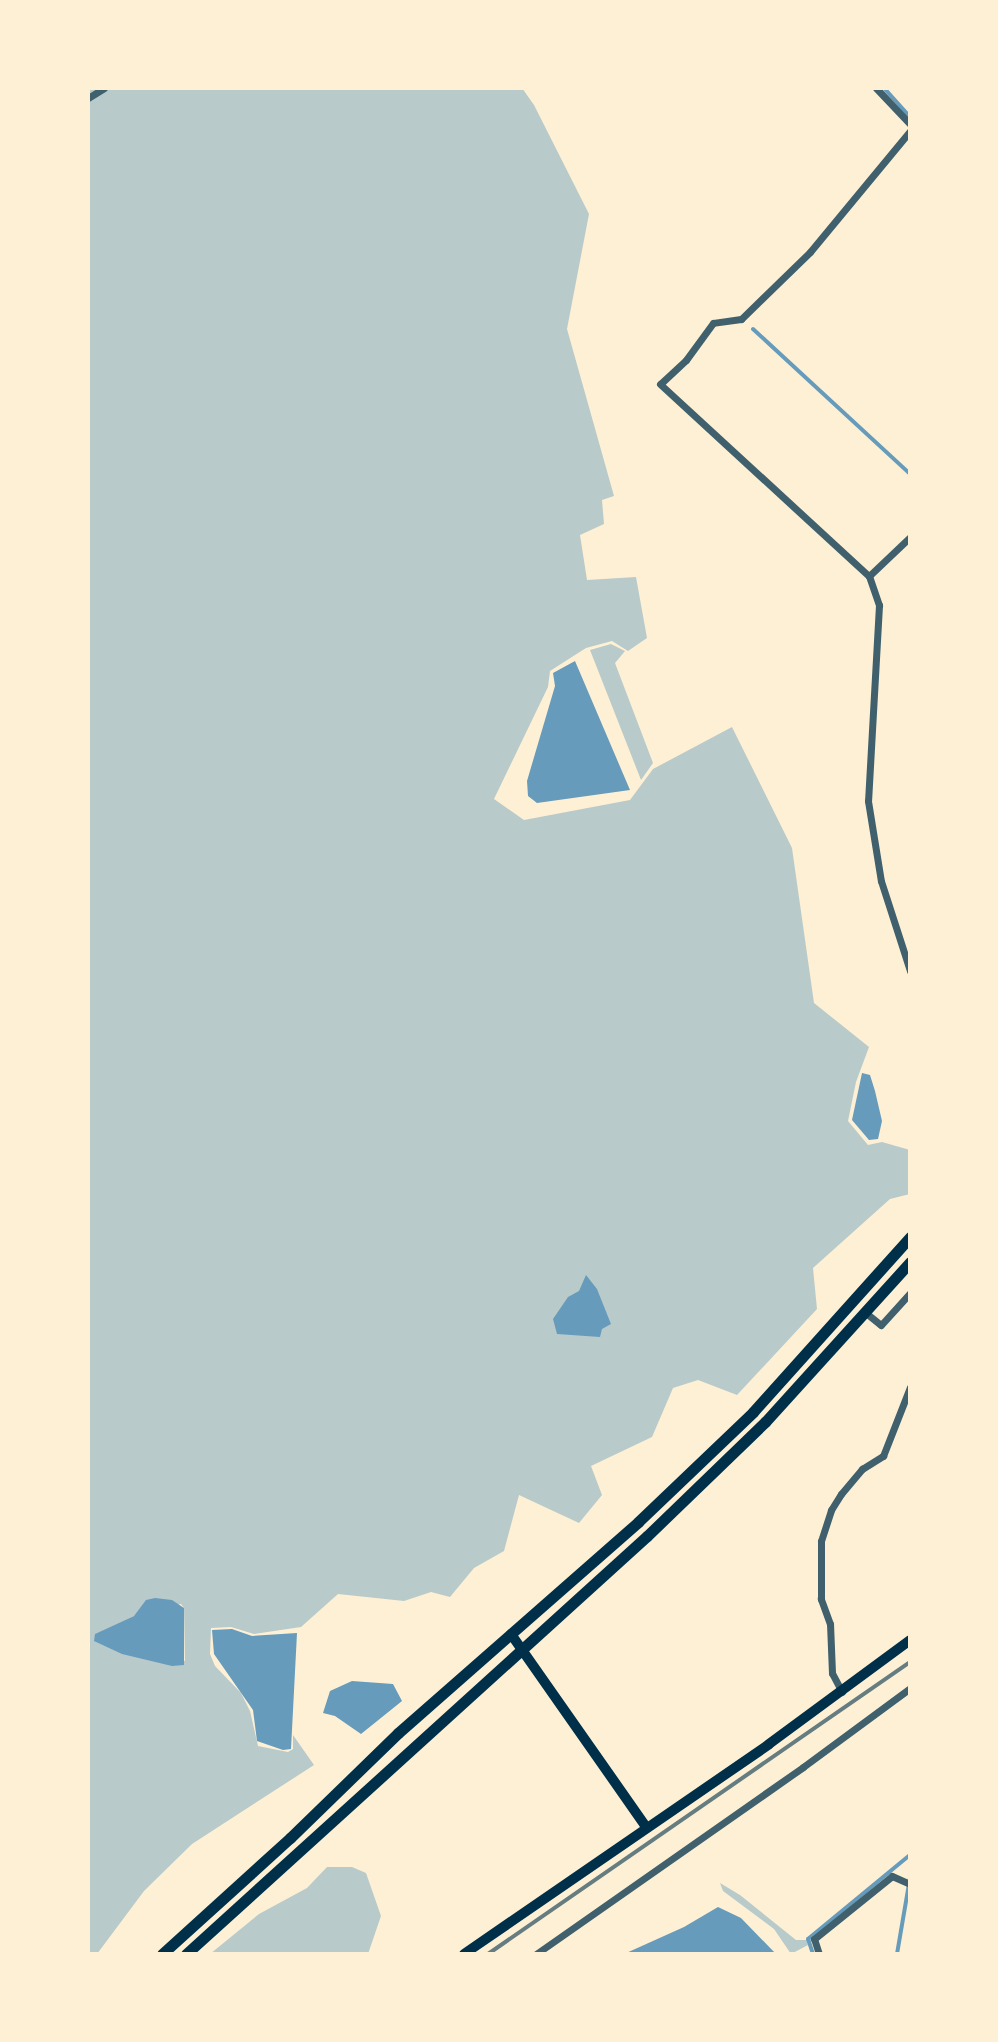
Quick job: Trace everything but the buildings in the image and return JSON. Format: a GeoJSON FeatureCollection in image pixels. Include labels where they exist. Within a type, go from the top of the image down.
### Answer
{"type":"FeatureCollection","features":[{"type":"Feature","properties":{"kind":"highway"},"geometry":{"type":"LineString","coordinates":[[162,1954],[398,1733],[638,1522],[753,1412],[910,1237]]}},
{"type":"Feature","properties":{"kind":"highway"},"geometry":{"type":"LineString","coordinates":[[186,1954],[523,1649],[765,1422],[910,1262]]}},
{"type":"Feature","properties":{"kind":"main road"},"geometry":{"type":"LineString","coordinates":[[511,1634],[646,1827]]}},
{"type":"Feature","properties":{"kind":"main road"},"geometry":{"type":"LineString","coordinates":[[464,1954],[842,1692],[910,1640]]}},
{"type":"Feature","properties":{"kind":"street"},"geometry":{"type":"LineString","coordinates":[[88,98],[104,88]]}},
{"type":"Feature","properties":{"kind":"street"},"geometry":{"type":"LineString","coordinates":[[876,88],[910,124]]}},
{"type":"Feature","properties":{"kind":"street"},"geometry":{"type":"LineString","coordinates":[[910,131],[810,252],[741,319],[713,323],[686,360],[660,384],[869,576],[879,605],[868,801],[881,881],[910,971]]}},
{"type":"Feature","properties":{"kind":"street"},"geometry":{"type":"LineString","coordinates":[[869,576],[910,537]]}},
{"type":"Feature","properties":{"kind":"street"},"geometry":{"type":"LineString","coordinates":[[866,1313],[881,1325],[910,1293]]}},
{"type":"Feature","properties":{"kind":"street"},"geometry":{"type":"LineString","coordinates":[[842,1692],[832,1673],[830,1624],[821,1599],[821,1541],[831,1510],[841,1494],[862,1469],[883,1456],[910,1387]]}},
{"type":"Feature","properties":{"kind":"street"},"geometry":{"type":"LineString","coordinates":[[536,1954],[910,1688]]}},
{"type":"Feature","properties":{"kind":"street"},"geometry":{"type":"LineString","coordinates":[[819,1954],[814,1939],[892,1876],[908,1883]]}},
{"type":"Feature","properties":{"kind":"shaded area"},"geometry":{"type":"Polygon","coordinates":[[[88,88],[522,88],[534,105],[589,214],[567,329],[614,496],[602,500],[604,524],[580,535],[587,580],[636,577],[647,638],[628,651],[612,641],[586,648],[550,671],[548,687],[494,799],[524,820],[630,800],[653,769],[732,727],[792,848],[814,1003],[869,1047],[856,1082],[848,1121],[868,1145],[882,1142],[910,1150],[910,1194],[890,1199],[813,1268],[817,1309],[737,1395],[698,1380],[673,1388],[652,1437],[591,1466],[602,1495],[579,1523],[519,1495],[504,1551],[474,1568],[450,1597],[431,1592],[404,1601],[338,1594],[301,1627],[254,1634],[231,1627],[211,1628],[210,1654],[215,1666],[241,1693],[250,1711],[258,1746],[288,1752],[293,1749],[293,1735],[314,1765],[192,1844],[144,1891],[97,1954],[88,1954],[88,88]],[[181,1604],[134,1616],[96,1634],[185,1661],[184,1608],[181,1604]]]}},
{"type":"Feature","properties":{"kind":"shaded area"},"geometry":{"type":"Polygon","coordinates":[[[611,644],[625,651],[615,663],[653,763],[641,780],[590,650],[611,644]]]}},
{"type":"Feature","properties":{"kind":"shaded area"},"geometry":{"type":"Polygon","coordinates":[[[327,1867],[352,1867],[366,1873],[381,1916],[368,1954],[210,1954],[259,1914],[307,1888],[327,1867]]]}},
{"type":"Feature","properties":{"kind":"shaded area"},"geometry":{"type":"Polygon","coordinates":[[[720,1883],[796,1940],[807,1940],[808,1945],[791,1954],[774,1929],[723,1891],[720,1883]]]}},
{"type":"Feature","properties":{"kind":"water"},"geometry":{"type":"Polygon","coordinates":[[[575,661],[630,790],[537,803],[528,796],[527,781],[555,686],[553,673],[575,661]]]}},
{"type":"Feature","properties":{"kind":"water"},"geometry":{"type":"Polygon","coordinates":[[[862,1073],[870,1075],[875,1091],[882,1121],[878,1139],[869,1140],[852,1120],[862,1073]]]}},
{"type":"Feature","properties":{"kind":"water"},"geometry":{"type":"Polygon","coordinates":[[[586,1275],[597,1289],[611,1324],[602,1329],[600,1337],[557,1334],[553,1319],[568,1297],[579,1291],[586,1275]]]}},
{"type":"Feature","properties":{"kind":"water"},"geometry":{"type":"Polygon","coordinates":[[[146,1600],[172,1600],[184,1608],[184,1665],[172,1666],[122,1654],[94,1641],[95,1634],[134,1616],[146,1600]]]}},
{"type":"Feature","properties":{"kind":"water"},"geometry":{"type":"Polygon","coordinates":[[[232,1629],[252,1636],[297,1633],[291,1749],[283,1750],[257,1741],[253,1710],[214,1654],[212,1630],[232,1629]]]}},
{"type":"Feature","properties":{"kind":"water"},"geometry":{"type":"Polygon","coordinates":[[[352,1681],[393,1684],[402,1701],[361,1734],[335,1716],[323,1713],[330,1691],[352,1681]]]}},
{"type":"Feature","properties":{"kind":"water"},"geometry":{"type":"Polygon","coordinates":[[[718,1907],[741,1918],[776,1954],[624,1954],[684,1927],[718,1907]]]}},
{"type":"Feature","properties":{"kind":"waterway"},"geometry":{"type":"LineString","coordinates":[[884,88],[910,117]]}},
{"type":"Feature","properties":{"kind":"waterway"},"geometry":{"type":"LineString","coordinates":[[753,329],[910,474]]}},
{"type":"Feature","properties":{"kind":"waterway"},"geometry":{"type":"LineString","coordinates":[[813,1954],[808,1939],[910,1855]]}},
{"type":"Feature","properties":{"kind":"waterway"},"geometry":{"type":"LineString","coordinates":[[897,1954],[910,1878]]}},
{"type":"Feature","properties":{"kind":"railway"},"geometry":{"type":"LineString","coordinates":[[488,1954],[910,1662]]}}]}
